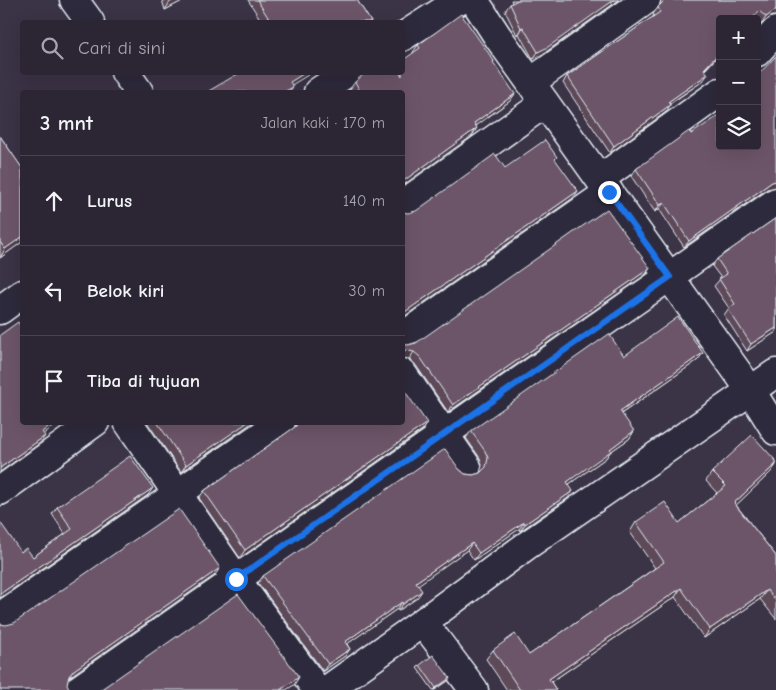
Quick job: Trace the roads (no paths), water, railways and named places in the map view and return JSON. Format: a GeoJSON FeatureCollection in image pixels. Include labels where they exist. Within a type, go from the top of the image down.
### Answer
{"type":"FeatureCollection","features":[{"type":"Feature","properties":{"kind":"street"},"geometry":{"type":"LineString","coordinates":[[74,0],[89,20]]}},
{"type":"Feature","properties":{"kind":"street"},"geometry":{"type":"LineString","coordinates":[[405,35],[460,0]]}},
{"type":"Feature","properties":{"kind":"street"},"geometry":{"type":"LineString","coordinates":[[474,0],[538,93],[751,391],[776,431]]}},
{"type":"Feature","properties":{"kind":"street"},"geometry":{"type":"LineString","coordinates":[[405,203],[538,93],[646,0]]}},
{"type":"Feature","properties":{"kind":"street"},"geometry":{"type":"LineString","coordinates":[[761,47],[776,30]]}},
{"type":"Feature","properties":{"kind":"street"},"geometry":{"type":"LineString","coordinates":[[127,75],[138,90]]}},
{"type":"Feature","properties":{"kind":"street"},"geometry":{"type":"LineString","coordinates":[[321,90],[344,75]]}},
{"type":"Feature","properties":{"kind":"street"},"geometry":{"type":"LineString","coordinates":[[405,335],[604,186],[716,95]]}},
{"type":"Feature","properties":{"kind":"street"},"geometry":{"type":"LineString","coordinates":[[78,690],[776,202]]}},
{"type":"Feature","properties":{"kind":"street"},"geometry":{"type":"LineString","coordinates":[[0,310],[20,295]]}},
{"type":"Feature","properties":{"kind":"street"},"geometry":{"type":"LineString","coordinates":[[327,690],[526,546],[776,373]]}},
{"type":"Feature","properties":{"kind":"street"},"geometry":{"type":"LineString","coordinates":[[405,377],[467,467]]}},
{"type":"Feature","properties":{"kind":"street"},"geometry":{"type":"LineString","coordinates":[[0,491],[91,425]]}},
{"type":"Feature","properties":{"kind":"street"},"geometry":{"type":"LineString","coordinates":[[130,425],[236,579],[317,690]]}},
{"type":"Feature","properties":{"kind":"street"},"geometry":{"type":"LineString","coordinates":[[0,617],[277,425]]}},
{"type":"Feature","properties":{"kind":"street"},"geometry":{"type":"LineString","coordinates":[[423,622],[474,690]]}}]}
